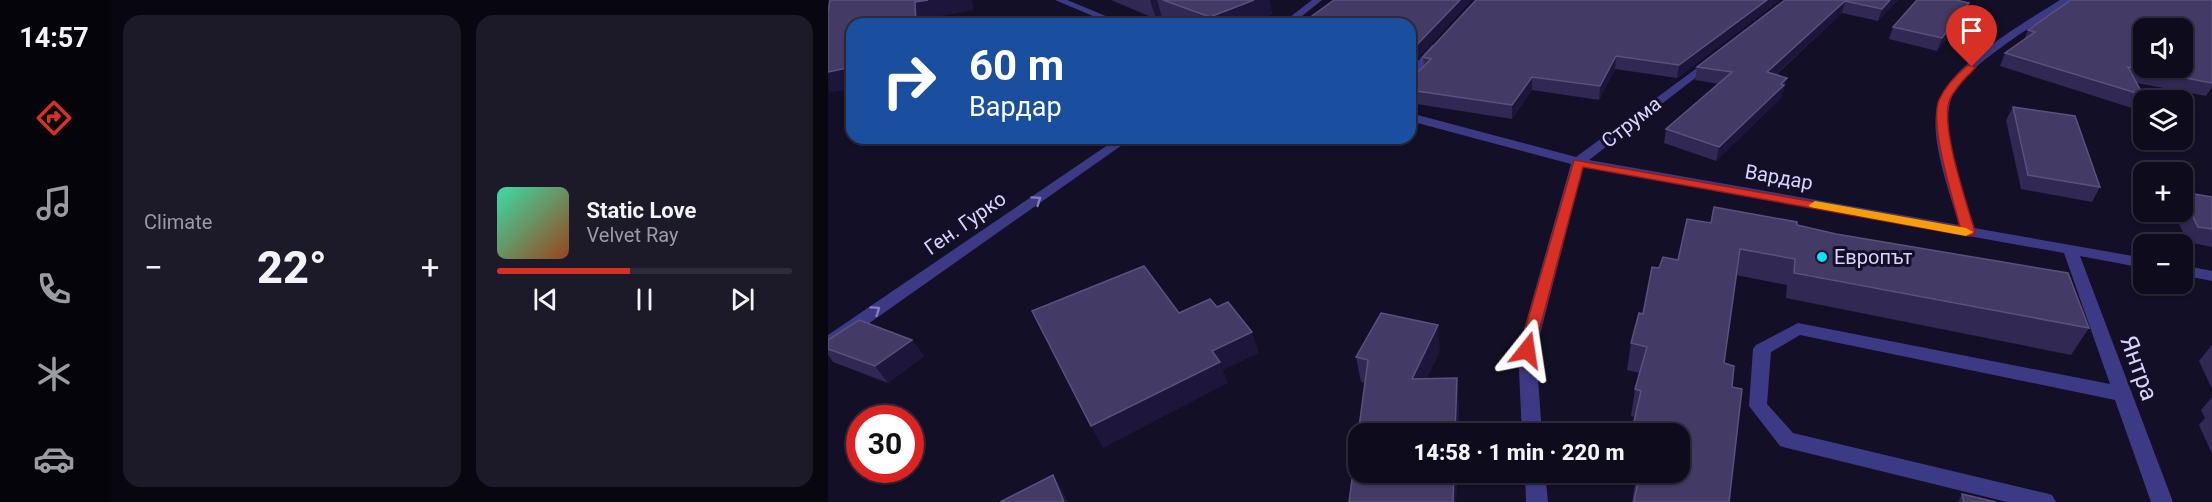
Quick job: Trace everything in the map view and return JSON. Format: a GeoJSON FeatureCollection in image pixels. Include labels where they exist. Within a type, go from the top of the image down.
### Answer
{"type":"FeatureCollection","features":[{"type":"Feature","properties":{"kind":"street"},"geometry":{"type":"LineString","coordinates":[[1059,0],[1105,18]]}},
{"type":"Feature","properties":{"kind":"street"},"geometry":{"type":"LineString","coordinates":[[1294,18],[1318,0]]}},
{"type":"Feature","properties":{"kind":"street"},"geometry":{"type":"LineString","coordinates":[[1968,232],[1942,131],[1944,102],[1957,78],[2014,34],[2066,0]]}},
{"type":"Feature","properties":{"kind":"street"},"geometry":{"type":"LineString","coordinates":[[1416,69],[1441,42]]}},
{"type":"Feature","properties":{"kind":"street","name":"Струма"},"geometry":{"type":"LineString","coordinates":[[1578,162],[1725,50]]}},
{"type":"Feature","properties":{"kind":"street","name":"Вардар"},"geometry":{"type":"LineString","coordinates":[[1416,119],[1578,162],[2133,262]]}},
{"type":"Feature","properties":{"kind":"street","name":"Ген. Гурко"},"geometry":{"type":"LineString","coordinates":[[828,344],[1117,144]]}},
{"type":"Feature","properties":{"kind":"street"},"geometry":{"type":"LineString","coordinates":[[1531,423],[1527,350],[1578,162]]}},
{"type":"Feature","properties":{"kind":"street","name":"Янтра"},"geometry":{"type":"LineString","coordinates":[[2070,250],[2162,502]]}},
{"type":"Feature","properties":{"kind":"street"},"geometry":{"type":"LineString","coordinates":[[2193,272],[2212,276]]}},
{"type":"Feature","properties":{"kind":"street"},"geometry":{"type":"LineString","coordinates":[[2045,502],[1787,440],[1758,406],[1762,349],[1798,329],[2123,394]]}},
{"type":"Feature","properties":{"kind":"street"},"geometry":{"type":"LineString","coordinates":[[1536,483],[1537,502]]}},
{"type":"Feature","properties":{"kind":"building"},"geometry":{"type":"Polygon","coordinates":[[[830,0],[928,0],[915,2],[916,18],[846,18],[846,68],[828,72],[830,0]]]}},
{"type":"Feature","properties":{"kind":"building"},"geometry":{"type":"Polygon","coordinates":[[[1163,0],[1254,0],[1210,17],[1163,0]]]}},
{"type":"Feature","properties":{"kind":"building"},"geometry":{"type":"Polygon","coordinates":[[[1334,0],[1460,0],[1416,46],[1416,18],[1309,18],[1334,0]]]}},
{"type":"Feature","properties":{"kind":"building"},"geometry":{"type":"Polygon","coordinates":[[[1476,0],[1767,0],[1679,65],[1616,56],[1600,86],[1532,77],[1512,105],[1416,91],[1416,74],[1431,59],[1423,57],[1476,0]]]}},
{"type":"Feature","properties":{"kind":"building"},"geometry":{"type":"Polygon","coordinates":[[[1785,0],[1890,0],[1882,9],[1845,1],[1767,72],[1787,78],[1781,84],[1784,85],[1719,147],[1666,129],[1732,72],[1697,67],[1785,0]]]}},
{"type":"Feature","properties":{"kind":"building"},"geometry":{"type":"Polygon","coordinates":[[[1917,0],[1956,0],[1969,3],[1942,38],[1893,27],[1917,0]]]}},
{"type":"Feature","properties":{"kind":"building"},"geometry":{"type":"Polygon","coordinates":[[[2071,0],[2212,0],[2212,83],[2186,78],[2193,78],[2193,18],[2133,18],[2133,68],[2128,67],[2140,90],[2133,90],[2133,92],[2005,53],[2035,32],[2028,30],[2071,0]]]}},
{"type":"Feature","properties":{"kind":"building"},"geometry":{"type":"Polygon","coordinates":[[[2013,107],[2075,116],[2100,187],[2028,175],[2013,107]]]}},
{"type":"Feature","properties":{"kind":"building"},"geometry":{"type":"Polygon","coordinates":[[[2193,194],[2212,197],[2212,229],[2198,227],[2193,217],[2193,194]]]}},
{"type":"Feature","properties":{"kind":"building"},"geometry":{"type":"Polygon","coordinates":[[[1714,207],[1797,222],[1797,225],[1836,234],[2068,273],[2089,328],[1794,273],[1795,259],[1740,249],[1724,363],[1734,366],[1732,387],[1742,389],[1729,502],[1634,502],[1638,483],[1690,483],[1690,423],[1634,423],[1641,391],[1635,389],[1647,347],[1631,343],[1639,313],[1643,314],[1652,267],[1659,268],[1663,257],[1678,260],[1687,219],[1711,223],[1714,207]]]}},
{"type":"Feature","properties":{"kind":"building"},"geometry":{"type":"Polygon","coordinates":[[[1144,266],[1179,313],[1210,299],[1217,307],[1228,302],[1252,332],[1212,351],[1220,362],[1091,426],[1032,311],[1144,266]]]}},
{"type":"Feature","properties":{"kind":"building"},"geometry":{"type":"Polygon","coordinates":[[[1381,313],[1438,325],[1412,379],[1457,378],[1455,423],[1360,423],[1368,360],[1356,357],[1381,313]]]}},
{"type":"Feature","properties":{"kind":"building"},"geometry":{"type":"Polygon","coordinates":[[[859,320],[912,340],[875,366],[828,349],[828,340],[859,320]]]}},
{"type":"Feature","properties":{"kind":"building"},"geometry":{"type":"Polygon","coordinates":[[[1053,475],[1064,502],[1000,502],[1053,475]]]}},
{"type":"Feature","properties":{"kind":"building"},"geometry":{"type":"Polygon","coordinates":[[[1352,483],[1454,483],[1453,502],[1349,502],[1352,483]]]}},
{"type":"Feature","properties":{"kind":"building"},"geometry":{"type":"Polygon","coordinates":[[[1962,494],[1996,502],[1964,502],[1962,494]]]}},
{"type":"Feature","properties":{"kind":"slow traffic"},"geometry":{"type":"LineString","coordinates":[[1815,205],[1966,232]]}},
{"type":"Feature","properties":{"kind":"place","name":"Европът"},"geometry":{"type":"Point","coordinates":[1822,257]}},
{"type":"Feature","properties":{"kind":"route"},"geometry":{"type":"LineString","coordinates":[[1527,350],[1578,162],[1968,232],[1942,131],[1944,102],[1957,78],[1972,67]]}}]}
